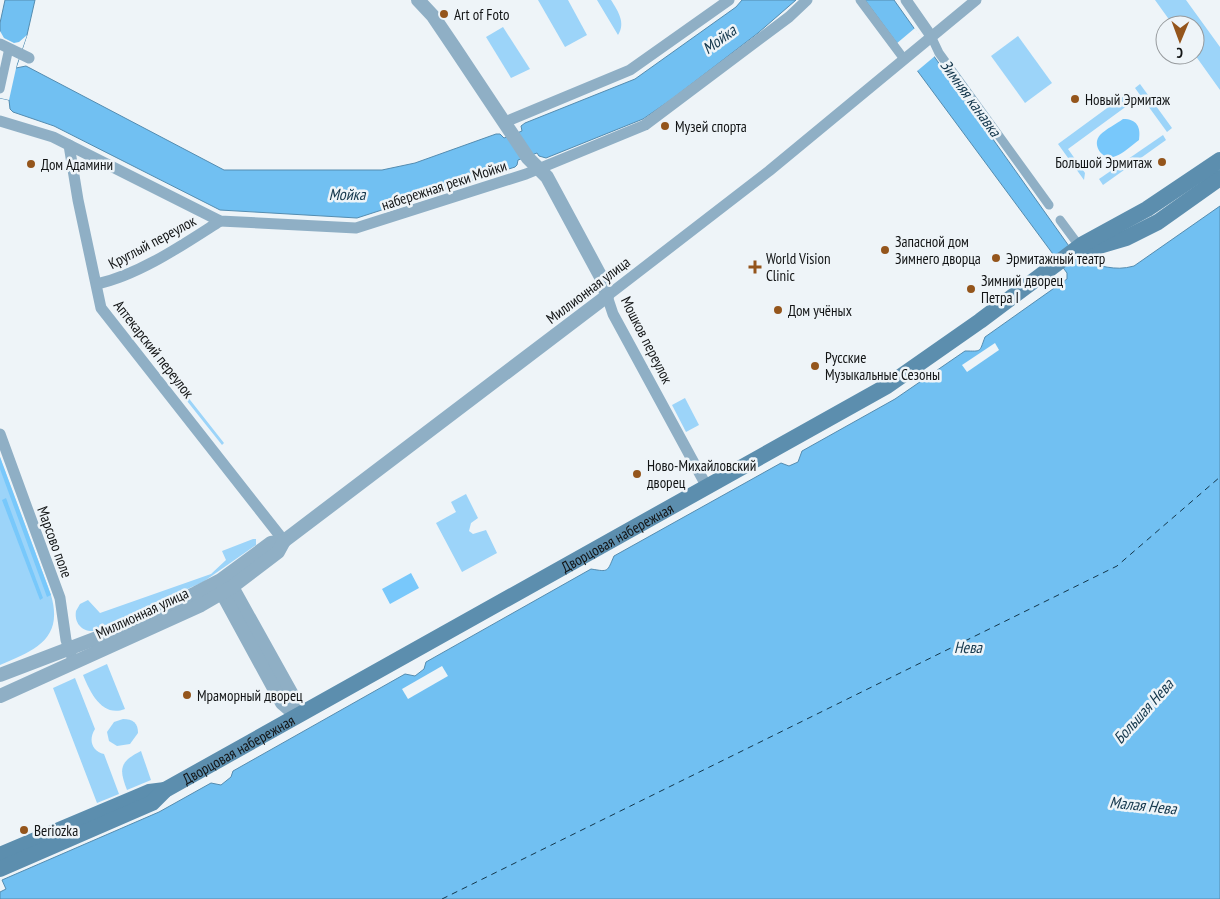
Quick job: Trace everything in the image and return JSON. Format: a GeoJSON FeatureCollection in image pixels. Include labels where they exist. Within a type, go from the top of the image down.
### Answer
{"type":"FeatureCollection","features":[{"type":"Feature","properties":{"kind":"main road"},"geometry":{"type":"LineString","coordinates":[[1078,249],[1147,209],[1220,160]]}},
{"type":"Feature","properties":{"kind":"main road"},"geometry":{"type":"LineString","coordinates":[[1078,249],[1087,250],[1126,238],[1158,222],[1220,178]]}},
{"type":"Feature","properties":{"kind":"main road","name":"Дворцовая набережная"},"geometry":{"type":"LineString","coordinates":[[0,869],[152,803],[166,790],[886,386],[980,321],[1078,249]]}},
{"type":"Feature","properties":{"kind":"main road","name":"Дворцовая набережная"},"geometry":{"type":"LineString","coordinates":[[0,855],[149,792],[166,790]]}},
{"type":"Feature","properties":{"kind":"street"},"geometry":{"type":"LineString","coordinates":[[508,128],[630,70],[729,0]]}},
{"type":"Feature","properties":{"kind":"street","name":"набережная реки Мойки"},"geometry":{"type":"LineString","coordinates":[[0,121],[69,145],[220,221],[356,228],[539,169],[650,121],[789,18],[807,0]]}},
{"type":"Feature","properties":{"kind":"street"},"geometry":{"type":"LineString","coordinates":[[860,0],[905,58]]}},
{"type":"Feature","properties":{"kind":"street"},"geometry":{"type":"LineString","coordinates":[[906,0],[928,39],[1049,205]]}},
{"type":"Feature","properties":{"kind":"street"},"geometry":{"type":"LineString","coordinates":[[928,39],[976,0]]}},
{"type":"Feature","properties":{"kind":"street","name":"Мошков переулок"},"geometry":{"type":"LineString","coordinates":[[421,2],[454,47],[528,158],[547,177],[602,279],[613,314],[707,487]]}},
{"type":"Feature","properties":{"kind":"street","name":"Миллионная улица"},"geometry":{"type":"LineString","coordinates":[[0,696],[201,605],[225,587],[271,543],[284,541],[769,172],[928,39]]}},
{"type":"Feature","properties":{"kind":"street"},"geometry":{"type":"LineString","coordinates":[[0,89],[4,46],[25,56]]}},
{"type":"Feature","properties":{"kind":"street","name":"Аптекарский переулок"},"geometry":{"type":"LineString","coordinates":[[69,145],[78,200],[102,308],[284,541]]}},
{"type":"Feature","properties":{"kind":"street"},"geometry":{"type":"LineString","coordinates":[[1060,220],[1078,249]]}},
{"type":"Feature","properties":{"kind":"street","name":"Круглый переулок"},"geometry":{"type":"LineString","coordinates":[[97,284],[124,276],[183,244],[220,221]]}},
{"type":"Feature","properties":{"kind":"street","name":"Марсово поле"},"geometry":{"type":"LineString","coordinates":[[0,434],[60,598],[66,640],[74,663]]}},
{"type":"Feature","properties":{"kind":"street"},"geometry":{"type":"LineString","coordinates":[[225,587],[295,700],[297,716]]}},
{"type":"Feature","properties":{"kind":"street","name":"Миллионная улица"},"geometry":{"type":"LineString","coordinates":[[0,675],[110,633],[196,594],[225,587]]}},
{"type":"Feature","properties":{"kind":"shaded area"},"geometry":{"type":"Polygon","coordinates":[[[538,0],[568,0],[587,35],[565,47],[538,0]]]}},
{"type":"Feature","properties":{"kind":"shaded area"},"geometry":{"type":"Polygon","coordinates":[[[597,0],[611,0],[614,4],[621,22],[618,35],[597,0]]]}},
{"type":"Feature","properties":{"kind":"shaded area"},"geometry":{"type":"Polygon","coordinates":[[[1155,0],[1186,0],[1197,15],[1166,15],[1155,0]]]}},
{"type":"Feature","properties":{"kind":"shaded area"},"geometry":{"type":"Polygon","coordinates":[[[1205,26],[1220,47],[1220,90],[1202,65],[1205,65],[1205,26]]]}},
{"type":"Feature","properties":{"kind":"shaded area"},"geometry":{"type":"Polygon","coordinates":[[[503,27],[530,69],[511,78],[486,37],[503,27]]]}},
{"type":"Feature","properties":{"kind":"shaded area"},"geometry":{"type":"Polygon","coordinates":[[[1018,36],[1052,83],[1025,103],[991,56],[1018,36]]]}},
{"type":"Feature","properties":{"kind":"shaded area"},"geometry":{"type":"Polygon","coordinates":[[[1140,84],[1172,128],[1167,132],[1135,88],[1140,84]]]}},
{"type":"Feature","properties":{"kind":"shaded area"},"geometry":{"type":"Polygon","coordinates":[[[1129,92],[1135,100],[1068,149],[1085,173],[1084,180],[1058,144],[1129,92]]]}},
{"type":"Feature","properties":{"kind":"shaded area"},"geometry":{"type":"Polygon","coordinates":[[[1123,119],[1135,122],[1139,128],[1139,140],[1119,155],[1107,157],[1098,148],[1098,139],[1102,133],[1123,119]]]}},
{"type":"Feature","properties":{"kind":"shaded area"},"geometry":{"type":"Polygon","coordinates":[[[1163,135],[1166,140],[1103,185],[1099,179],[1163,135]]]}},
{"type":"Feature","properties":{"kind":"shaded area"},"geometry":{"type":"Polygon","coordinates":[[[123,311],[160,358],[156,361],[119,314],[123,311]]]}},
{"type":"Feature","properties":{"kind":"shaded area"},"geometry":{"type":"Polygon","coordinates":[[[164,364],[224,443],[222,445],[160,367],[164,364]]]}},
{"type":"Feature","properties":{"kind":"shaded area"},"geometry":{"type":"Polygon","coordinates":[[[685,398],[699,425],[686,432],[672,405],[685,398]]]}},
{"type":"Feature","properties":{"kind":"shaded area"},"geometry":{"type":"Polygon","coordinates":[[[0,457],[51,595],[54,610],[50,633],[43,641],[35,648],[0,665],[0,457]]]}},
{"type":"Feature","properties":{"kind":"shaded area"},"geometry":{"type":"Polygon","coordinates":[[[0,457],[51,595],[47,597],[0,469],[0,457]]]}},
{"type":"Feature","properties":{"kind":"shaded area"},"geometry":{"type":"Polygon","coordinates":[[[466,494],[478,518],[471,523],[469,531],[473,534],[486,530],[497,553],[462,572],[436,523],[456,512],[451,502],[466,494]]]}},
{"type":"Feature","properties":{"kind":"shaded area"},"geometry":{"type":"Polygon","coordinates":[[[6,498],[43,598],[40,600],[2,500],[6,498]]]}},
{"type":"Feature","properties":{"kind":"shaded area"},"geometry":{"type":"Polygon","coordinates":[[[256,539],[256,545],[203,582],[94,631],[86,630],[80,626],[76,619],[76,611],[80,604],[88,600],[100,613],[211,574],[226,560],[222,551],[256,539]]]}},
{"type":"Feature","properties":{"kind":"shaded area"},"geometry":{"type":"Polygon","coordinates":[[[411,573],[419,588],[390,604],[382,589],[411,573]]]}},
{"type":"Feature","properties":{"kind":"shaded area"},"geometry":{"type":"Polygon","coordinates":[[[107,664],[125,709],[117,711],[103,707],[93,696],[83,675],[107,664]]]}},
{"type":"Feature","properties":{"kind":"shaded area"},"geometry":{"type":"Polygon","coordinates":[[[75,678],[95,729],[92,744],[100,753],[104,754],[119,794],[97,803],[53,688],[75,678]]]}},
{"type":"Feature","properties":{"kind":"shaded area"},"geometry":{"type":"Polygon","coordinates":[[[123,719],[134,722],[138,733],[130,744],[117,746],[109,741],[107,732],[114,722],[123,719]]]}},
{"type":"Feature","properties":{"kind":"shaded area"},"geometry":{"type":"Polygon","coordinates":[[[141,751],[151,780],[127,790],[123,777],[123,767],[128,759],[141,751]]]}},
{"type":"Feature","properties":{"kind":"water","name":"Мойка"},"geometry":{"type":"Polygon","coordinates":[[[5,0],[35,0],[27,35],[16,68],[26,66],[224,170],[382,170],[415,163],[496,134],[500,134],[504,138],[522,131],[521,126],[525,123],[635,79],[736,7],[742,0],[796,0],[758,33],[643,119],[546,158],[539,156],[537,153],[518,160],[515,167],[357,218],[220,210],[54,126],[13,112],[10,109],[9,100],[0,98],[0,23],[5,0]]]}},
{"type":"Feature","properties":{"kind":"water","name":"Нева"},"geometry":{"type":"Polygon","coordinates":[[[865,0],[894,0],[1081,263],[1113,268],[1134,266],[1220,206],[1220,899],[0,899],[0,892],[6,889],[2,880],[159,812],[211,783],[221,785],[231,777],[233,771],[405,674],[415,676],[424,669],[426,662],[591,569],[607,570],[614,556],[781,463],[789,466],[798,462],[802,451],[895,399],[965,351],[979,350],[985,337],[1067,279],[1067,273],[865,0]]]}},
{"type":"Feature","properties":{"kind":"pier"},"geometry":{"type":"Polygon","coordinates":[[[915,28],[935,56],[916,72],[896,44],[915,28]]]}},
{"type":"Feature","properties":{"kind":"pier"},"geometry":{"type":"Polygon","coordinates":[[[0,31],[4,38],[14,43],[19,42],[27,35],[17,64],[9,100],[0,98],[0,31]]]}},
{"type":"Feature","properties":{"kind":"pier"},"geometry":{"type":"Polygon","coordinates":[[[995,343],[999,350],[967,372],[962,365],[995,343]]]}},
{"type":"Feature","properties":{"kind":"pier"},"geometry":{"type":"Polygon","coordinates":[[[442,666],[448,676],[408,699],[402,689],[442,666]]]}},
{"type":"Feature","properties":{"kind":"ferry route"},"geometry":{"type":"LineString","coordinates":[[442,899],[1117,566],[1220,477]]}},
{"type":"Feature","properties":{"kind":"place","name":"Art of Foto"},"geometry":{"type":"Point","coordinates":[444,14]}},
{"type":"Feature","properties":{"kind":"place","name":"Новый Эрмитаж"},"geometry":{"type":"Point","coordinates":[1075,99]}},
{"type":"Feature","properties":{"kind":"place","name":"Музей спорта"},"geometry":{"type":"Point","coordinates":[665,126]}},
{"type":"Feature","properties":{"kind":"place","name":"Большой Эрмитаж"},"geometry":{"type":"Point","coordinates":[1162,162]}},
{"type":"Feature","properties":{"kind":"place","name":"Дом Адамини"},"geometry":{"type":"Point","coordinates":[31,164]}},
{"type":"Feature","properties":{"kind":"place","name":"Запасной дом Зимнего дворца"},"geometry":{"type":"Point","coordinates":[885,250]}},
{"type":"Feature","properties":{"kind":"place","name":"Эрмитажный театр"},"geometry":{"type":"Point","coordinates":[996,258]}},
{"type":"Feature","properties":{"kind":"place","name":"World Vision Clinic"},"geometry":{"type":"Point","coordinates":[755,267]}},
{"type":"Feature","properties":{"kind":"place","name":"Зимний дворец Петра I"},"geometry":{"type":"Point","coordinates":[971,289]}},
{"type":"Feature","properties":{"kind":"place","name":"Дом учёных"},"geometry":{"type":"Point","coordinates":[778,310]}},
{"type":"Feature","properties":{"kind":"place","name":"Русские Музыкальные Сезоны"},"geometry":{"type":"Point","coordinates":[815,366]}},
{"type":"Feature","properties":{"kind":"place","name":"Ново-Михайловский дворец"},"geometry":{"type":"Point","coordinates":[637,474]}},
{"type":"Feature","properties":{"kind":"place","name":"Мраморный дворец"},"geometry":{"type":"Point","coordinates":[187,695]}},
{"type":"Feature","properties":{"kind":"place","name":"Beriozka"},"geometry":{"type":"Point","coordinates":[24,830]}},
{"type":"Feature","properties":{"kind":"water label","name":"Зимняя канавка"},"geometry":{"type":"Point","coordinates":[971,98]}},
{"type":"Feature","properties":{"kind":"water label","name":"Большая Нева"},"geometry":{"type":"Point","coordinates":[1143,711]}},
{"type":"Feature","properties":{"kind":"water label","name":"Малая Нева"},"geometry":{"type":"Point","coordinates":[1143,805]}}]}
